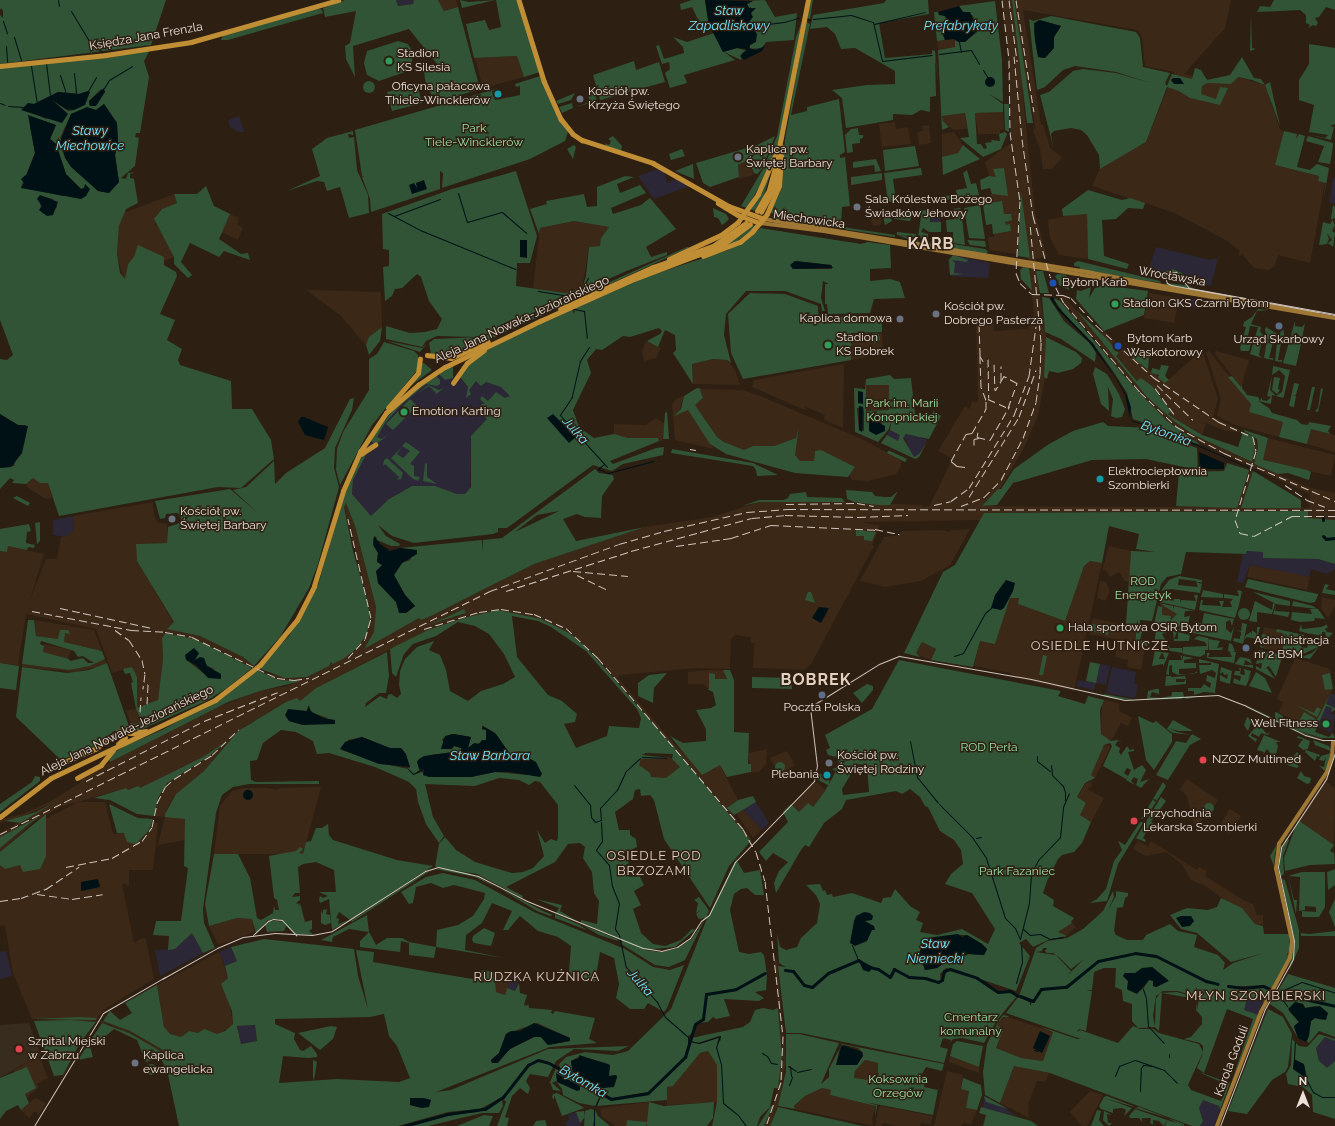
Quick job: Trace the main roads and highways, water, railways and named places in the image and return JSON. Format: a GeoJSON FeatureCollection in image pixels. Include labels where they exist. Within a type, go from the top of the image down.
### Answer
{"type":"FeatureCollection","features":[{"type":"Feature","properties":{"kind":"main road","name":"Księdza Jana Frenzla"},"geometry":{"type":"LineString","coordinates":[[0,66],[106,55],[191,42],[338,0]]}},
{"type":"Feature","properties":{"kind":"main road"},"geometry":{"type":"LineString","coordinates":[[519,0],[544,81],[561,119],[573,134],[582,140],[653,163],[707,194],[745,213],[764,218]]}},
{"type":"Feature","properties":{"kind":"main road"},"geometry":{"type":"LineString","coordinates":[[781,138],[772,181],[759,211],[774,188],[808,0]]}},
{"type":"Feature","properties":{"kind":"main road"},"geometry":{"type":"LineString","coordinates":[[653,267],[734,226],[745,213],[764,181],[785,127]]}},
{"type":"Feature","properties":{"kind":"main road"},"geometry":{"type":"LineString","coordinates":[[752,232],[770,209],[780,181],[782,148]]}},
{"type":"Feature","properties":{"kind":"main road"},"geometry":{"type":"LineString","coordinates":[[707,194],[732,212],[742,217]]}},
{"type":"Feature","properties":{"kind":"main road"},"geometry":{"type":"LineString","coordinates":[[770,209],[770,217],[777,221]]}},
{"type":"Feature","properties":{"kind":"main road"},"geometry":{"type":"LineString","coordinates":[[732,212],[736,218],[734,226]]}},
{"type":"Feature","properties":{"kind":"main road","name":"Miechowicka"},"geometry":{"type":"LineString","coordinates":[[742,217],[760,223],[824,231],[1015,262]]}},
{"type":"Feature","properties":{"kind":"main road","name":"Miechowicka"},"geometry":{"type":"LineString","coordinates":[[764,218],[990,258]]}},
{"type":"Feature","properties":{"kind":"main road","name":"Aleja Jana Nowaka-Jeziorańskiego"},"geometry":{"type":"LineString","coordinates":[[68,769],[96,757],[203,704],[229,689],[258,664],[286,631],[304,604],[316,576],[348,470],[366,438],[384,413],[409,389],[438,369],[452,362],[495,341],[653,267],[716,244],[748,223],[721,246],[629,281],[572,305]]}},
{"type":"Feature","properties":{"kind":"main road"},"geometry":{"type":"LineString","coordinates":[[686,260],[725,250],[752,232],[764,226],[774,225]]}},
{"type":"Feature","properties":{"kind":"main road","name":"Wrocławska"},"geometry":{"type":"LineString","coordinates":[[1015,262],[1335,318]]}},
{"type":"Feature","properties":{"kind":"main road"},"geometry":{"type":"LineString","coordinates":[[427,355],[451,358],[495,341]]}},
{"type":"Feature","properties":{"kind":"main road"},"geometry":{"type":"LineString","coordinates":[[453,383],[469,362],[495,341]]}},
{"type":"Feature","properties":{"kind":"main road"},"geometry":{"type":"LineString","coordinates":[[384,413],[418,373],[420,359]]}},
{"type":"Feature","properties":{"kind":"main road","name":"Aleja Jana Nowaka-Jeziorańskiego"},"geometry":{"type":"LineString","coordinates":[[0,816],[32,788],[68,769],[223,695],[255,669],[278,646],[297,620],[314,586],[343,490],[357,458],[386,414],[431,374]]}},
{"type":"Feature","properties":{"kind":"main road"},"geometry":{"type":"LineString","coordinates":[[357,458],[366,449],[375,445]]}},
{"type":"Feature","properties":{"kind":"main road"},"geometry":{"type":"LineString","coordinates":[[62,763],[95,749],[117,732],[148,731]]}},
{"type":"Feature","properties":{"kind":"main road"},"geometry":{"type":"LineString","coordinates":[[77,778],[104,762],[116,746],[124,739],[122,732]]}},
{"type":"Feature","properties":{"kind":"main road","name":"Karola Goduli"},"geometry":{"type":"LineString","coordinates":[[1217,1126],[1266,1003],[1288,965],[1292,950],[1276,869],[1278,848],[1282,836],[1327,772],[1332,759],[1334,743]]}},
{"type":"Feature","properties":{"kind":"main road"},"geometry":{"type":"LineString","coordinates":[[96,757],[102,757],[104,762]]}},
{"type":"Feature","properties":{"kind":"water","name":"Staw Zapadliskowy"},"geometry":{"type":"Polygon","coordinates":[[[705,0],[753,1],[747,4],[749,8],[756,8],[751,13],[753,17],[749,22],[757,34],[756,42],[750,45],[749,48],[756,50],[765,46],[762,51],[744,60],[740,56],[747,49],[737,48],[723,52],[709,25],[705,0]]]}},
{"type":"Feature","properties":{"kind":"water","name":"Prefabrykaty"},"geometry":{"type":"Polygon","coordinates":[[[959,6],[963,12],[970,12],[978,30],[965,42],[958,42],[954,39],[945,40],[942,31],[946,26],[947,20],[945,16],[939,15],[938,12],[959,6]]]}},
{"type":"Feature","properties":{"kind":"water"},"geometry":{"type":"Polygon","coordinates":[[[1040,20],[1061,26],[1054,37],[1054,48],[1045,58],[1038,57],[1035,40],[1034,23],[1040,20]]]}},
{"type":"Feature","properties":{"kind":"water"},"geometry":{"type":"Polygon","coordinates":[[[988,77],[992,77],[995,82],[992,87],[988,87],[985,84],[985,80],[988,77]]]}},
{"type":"Feature","properties":{"kind":"water"},"geometry":{"type":"Polygon","coordinates":[[[1173,78],[1180,78],[1184,84],[1174,84],[1171,80],[1173,78]]]}},
{"type":"Feature","properties":{"kind":"water"},"geometry":{"type":"Polygon","coordinates":[[[104,88],[105,92],[96,106],[90,106],[89,101],[104,88]]]}},
{"type":"Feature","properties":{"kind":"water"},"geometry":{"type":"Polygon","coordinates":[[[88,91],[90,92],[85,105],[74,110],[66,109],[52,100],[68,114],[62,123],[21,110],[28,103],[34,104],[58,92],[79,94],[88,91]]]}},
{"type":"Feature","properties":{"kind":"water","name":"Stawy Miechowice"},"geometry":{"type":"Polygon","coordinates":[[[104,104],[117,123],[118,144],[115,155],[119,182],[109,193],[98,191],[71,167],[65,158],[60,142],[71,114],[87,107],[96,110],[104,104]]]}},
{"type":"Feature","properties":{"kind":"water","name":"Stawy Miechowice"},"geometry":{"type":"Polygon","coordinates":[[[28,115],[56,125],[50,139],[56,144],[66,174],[81,189],[84,188],[85,184],[90,189],[86,196],[81,199],[21,188],[24,183],[21,179],[27,174],[35,153],[28,115]]]}},
{"type":"Feature","properties":{"kind":"water"},"geometry":{"type":"Polygon","coordinates":[[[424,180],[427,189],[412,194],[409,185],[414,183],[417,188],[416,183],[424,180]]]}},
{"type":"Feature","properties":{"kind":"water"},"geometry":{"type":"Polygon","coordinates":[[[40,195],[58,202],[53,215],[47,216],[39,210],[42,206],[37,199],[40,195]]]}},
{"type":"Feature","properties":{"kind":"water"},"geometry":{"type":"Polygon","coordinates":[[[520,240],[527,240],[527,258],[520,257],[520,240]]]}},
{"type":"Feature","properties":{"kind":"water"},"geometry":{"type":"Polygon","coordinates":[[[795,261],[831,265],[833,268],[793,269],[790,265],[795,261]]]}},
{"type":"Feature","properties":{"kind":"water"},"geometry":{"type":"Polygon","coordinates":[[[1053,297],[1057,306],[1093,344],[1118,381],[1127,396],[1131,407],[1130,418],[1125,395],[1115,377],[1088,341],[1058,310],[1050,298],[1053,297]]]}},
{"type":"Feature","properties":{"kind":"water"},"geometry":{"type":"Polygon","coordinates":[[[858,391],[863,392],[863,404],[858,403],[858,391]]]}},
{"type":"Feature","properties":{"kind":"water"},"geometry":{"type":"Polygon","coordinates":[[[859,406],[863,407],[862,432],[859,430],[859,406]]]}},
{"type":"Feature","properties":{"kind":"water"},"geometry":{"type":"Polygon","coordinates":[[[872,413],[879,415],[879,423],[885,426],[885,431],[876,435],[869,431],[869,415],[872,413]]]}},
{"type":"Feature","properties":{"kind":"water"},"geometry":{"type":"Polygon","coordinates":[[[0,414],[18,425],[28,426],[22,453],[11,467],[0,468],[0,414]]]}},
{"type":"Feature","properties":{"kind":"water"},"geometry":{"type":"Polygon","coordinates":[[[553,414],[576,437],[569,443],[547,418],[553,414]]]}},
{"type":"Feature","properties":{"kind":"water"},"geometry":{"type":"Polygon","coordinates":[[[301,417],[328,427],[324,440],[305,435],[298,422],[301,417]]]}},
{"type":"Feature","properties":{"kind":"water"},"geometry":{"type":"Polygon","coordinates":[[[1130,418],[1133,421],[1154,427],[1155,431],[1189,441],[1271,478],[1186,441],[1154,432],[1153,427],[1133,422],[1130,418]]]}},
{"type":"Feature","properties":{"kind":"water"},"geometry":{"type":"Polygon","coordinates":[[[1199,452],[1224,463],[1224,469],[1200,469],[1199,452]]]}},
{"type":"Feature","properties":{"kind":"water"},"geometry":{"type":"Polygon","coordinates":[[[374,536],[380,544],[390,551],[400,548],[417,550],[417,554],[402,563],[394,575],[405,595],[415,606],[406,613],[399,613],[396,602],[378,583],[376,571],[382,565],[377,562],[378,553],[373,545],[374,536]]]}},
{"type":"Feature","properties":{"kind":"water"},"geometry":{"type":"Polygon","coordinates":[[[1006,580],[1015,583],[1013,591],[1004,608],[1001,610],[991,608],[995,595],[1006,580]]]}},
{"type":"Feature","properties":{"kind":"water"},"geometry":{"type":"Polygon","coordinates":[[[819,607],[829,608],[821,623],[812,618],[819,607]]]}},
{"type":"Feature","properties":{"kind":"water"},"geometry":{"type":"Polygon","coordinates":[[[194,648],[199,653],[195,660],[200,657],[204,658],[207,666],[221,674],[221,679],[208,678],[196,665],[186,660],[185,655],[194,648]]]}},
{"type":"Feature","properties":{"kind":"water"},"geometry":{"type":"Polygon","coordinates":[[[309,705],[310,711],[323,718],[335,720],[335,724],[303,725],[289,721],[285,715],[288,709],[307,711],[309,705]]]}},
{"type":"Feature","properties":{"kind":"water","name":"Staw Barbara"},"geometry":{"type":"Polygon","coordinates":[[[483,726],[496,734],[510,754],[525,756],[536,762],[542,774],[540,777],[510,772],[495,772],[471,777],[429,777],[423,775],[424,770],[419,769],[417,762],[419,759],[424,756],[461,751],[461,748],[454,746],[452,749],[441,749],[445,736],[454,734],[471,737],[468,748],[474,743],[479,744],[482,740],[486,740],[486,730],[482,729],[483,726]]]}},
{"type":"Feature","properties":{"kind":"water"},"geometry":{"type":"Polygon","coordinates":[[[362,737],[390,748],[401,748],[406,754],[410,767],[379,764],[340,749],[345,742],[362,737]]]}},
{"type":"Feature","properties":{"kind":"water"},"geometry":{"type":"Polygon","coordinates":[[[246,790],[250,790],[253,795],[250,800],[246,800],[243,797],[243,793],[246,790]]]}},
{"type":"Feature","properties":{"kind":"water"},"geometry":{"type":"Polygon","coordinates":[[[98,879],[100,887],[81,891],[81,882],[98,879]]]}},
{"type":"Feature","properties":{"kind":"water"},"geometry":{"type":"Polygon","coordinates":[[[864,912],[870,913],[873,916],[872,920],[865,921],[874,926],[875,930],[872,930],[867,941],[855,946],[850,943],[854,921],[856,916],[864,912]]]}},
{"type":"Feature","properties":{"kind":"water"},"geometry":{"type":"Polygon","coordinates":[[[1181,916],[1191,916],[1194,921],[1190,926],[1182,927],[1176,918],[1181,916]]]}},
{"type":"Feature","properties":{"kind":"water","name":"Staw Niemiecki"},"geometry":{"type":"Polygon","coordinates":[[[958,934],[962,937],[967,935],[982,944],[987,949],[984,955],[968,954],[955,960],[951,958],[937,968],[925,970],[919,953],[927,938],[958,934]]]}},
{"type":"Feature","properties":{"kind":"water"},"geometry":{"type":"Polygon","coordinates":[[[858,959],[873,967],[869,972],[863,970],[858,959]]]}},
{"type":"Feature","properties":{"kind":"water"},"geometry":{"type":"Polygon","coordinates":[[[1152,967],[1169,981],[1156,987],[1153,986],[1153,981],[1149,980],[1137,994],[1127,989],[1128,981],[1123,976],[1125,973],[1135,973],[1142,968],[1152,967]]]}},
{"type":"Feature","properties":{"kind":"water"},"geometry":{"type":"Polygon","coordinates":[[[1295,1002],[1303,1004],[1305,1008],[1320,1006],[1328,1013],[1326,1020],[1315,1018],[1311,1021],[1309,1036],[1306,1042],[1298,1038],[1294,1026],[1299,1022],[1288,1009],[1295,1002]]]}},
{"type":"Feature","properties":{"kind":"water"},"geometry":{"type":"Polygon","coordinates":[[[534,1023],[570,1038],[570,1041],[548,1045],[541,1037],[534,1037],[510,1049],[497,1063],[492,1063],[491,1060],[499,1053],[506,1034],[511,1031],[520,1031],[534,1023]]]}},
{"type":"Feature","properties":{"kind":"water"},"geometry":{"type":"Polygon","coordinates":[[[1040,1031],[1050,1036],[1042,1053],[1033,1048],[1040,1031]]]}},
{"type":"Feature","properties":{"kind":"water"},"geometry":{"type":"Polygon","coordinates":[[[842,1045],[862,1052],[863,1056],[857,1065],[836,1065],[842,1045]]]}},
{"type":"Feature","properties":{"kind":"water"},"geometry":{"type":"Polygon","coordinates":[[[579,1055],[610,1065],[609,1076],[616,1075],[617,1077],[614,1087],[603,1088],[594,1086],[573,1074],[571,1061],[579,1058],[579,1055]]]}},
{"type":"Feature","properties":{"kind":"water"},"geometry":{"type":"Polygon","coordinates":[[[1294,1059],[1304,1064],[1307,1079],[1293,1069],[1294,1059]]]}},
{"type":"Feature","properties":{"kind":"water"},"geometry":{"type":"Polygon","coordinates":[[[556,1073],[580,1086],[580,1090],[577,1091],[557,1082],[556,1073]]]}},
{"type":"Feature","properties":{"kind":"water"},"geometry":{"type":"Polygon","coordinates":[[[410,1098],[423,1098],[431,1100],[429,1107],[422,1108],[410,1105],[410,1098]]]}},
{"type":"Feature","properties":{"kind":"waterway"},"geometry":{"type":"LineString","coordinates":[[58,0],[59,6]]}},
{"type":"Feature","properties":{"kind":"waterway"},"geometry":{"type":"LineString","coordinates":[[71,11],[89,41],[102,52]]}},
{"type":"Feature","properties":{"kind":"waterway"},"geometry":{"type":"LineString","coordinates":[[874,24],[925,12]]}},
{"type":"Feature","properties":{"kind":"waterway"},"geometry":{"type":"LineString","coordinates":[[813,19],[851,15],[873,22],[882,61],[932,55]]}},
{"type":"Feature","properties":{"kind":"waterway"},"geometry":{"type":"LineString","coordinates":[[752,26],[784,22],[798,18]]}},
{"type":"Feature","properties":{"kind":"waterway"},"geometry":{"type":"LineString","coordinates":[[3,21],[7,33]]}},
{"type":"Feature","properties":{"kind":"waterway"},"geometry":{"type":"LineString","coordinates":[[14,37],[21,60]]}},
{"type":"Feature","properties":{"kind":"waterway"},"geometry":{"type":"LineString","coordinates":[[959,42],[961,52]]}},
{"type":"Feature","properties":{"kind":"waterway"},"geometry":{"type":"LineString","coordinates":[[6,46],[7,62]]}},
{"type":"Feature","properties":{"kind":"waterway"},"geometry":{"type":"LineString","coordinates":[[939,54],[971,50],[979,64]]}},
{"type":"Feature","properties":{"kind":"waterway"},"geometry":{"type":"LineString","coordinates":[[46,63],[50,95]]}},
{"type":"Feature","properties":{"kind":"waterway"},"geometry":{"type":"LineString","coordinates":[[31,66],[37,102]]}},
{"type":"Feature","properties":{"kind":"waterway"},"geometry":{"type":"LineString","coordinates":[[104,88],[109,80],[132,66]]}},
{"type":"Feature","properties":{"kind":"waterway"},"geometry":{"type":"LineString","coordinates":[[983,70],[988,78]]}},
{"type":"Feature","properties":{"kind":"waterway"},"geometry":{"type":"LineString","coordinates":[[74,73],[76,93]]}},
{"type":"Feature","properties":{"kind":"waterway"},"geometry":{"type":"LineString","coordinates":[[60,75],[66,93]]}},
{"type":"Feature","properties":{"kind":"waterway"},"geometry":{"type":"LineString","coordinates":[[88,91],[96,77]]}},
{"type":"Feature","properties":{"kind":"waterway"},"geometry":{"type":"LineString","coordinates":[[0,103],[5,105]]}},
{"type":"Feature","properties":{"kind":"waterway"},"geometry":{"type":"LineString","coordinates":[[8,106],[23,107]]}},
{"type":"Feature","properties":{"kind":"waterway"},"geometry":{"type":"LineString","coordinates":[[458,193],[467,222],[502,212],[526,233]]}},
{"type":"Feature","properties":{"kind":"waterway"},"geometry":{"type":"LineString","coordinates":[[394,216],[440,199]]}},
{"type":"Feature","properties":{"kind":"waterway"},"geometry":{"type":"LineString","coordinates":[[388,213],[420,230],[515,269]]}},
{"type":"Feature","properties":{"kind":"waterway"},"geometry":{"type":"LineString","coordinates":[[568,294],[581,291],[588,278]]}},
{"type":"Feature","properties":{"kind":"waterway"},"geometry":{"type":"LineString","coordinates":[[538,291],[568,296]]}},
{"type":"Feature","properties":{"kind":"waterway"},"geometry":{"type":"LineString","coordinates":[[574,309],[584,311],[587,338]]}},
{"type":"Feature","properties":{"kind":"waterway","name":"Julka"},"geometry":{"type":"LineString","coordinates":[[589,347],[580,361],[572,397],[560,415],[607,467]]}},
{"type":"Feature","properties":{"kind":"waterway"},"geometry":{"type":"LineString","coordinates":[[604,464],[598,469],[608,473],[653,461]]}},
{"type":"Feature","properties":{"kind":"waterway","name":"Bytomka"},"geometry":{"type":"LineString","coordinates":[[1323,536],[1326,539],[1335,538]]}},
{"type":"Feature","properties":{"kind":"waterway"},"geometry":{"type":"LineString","coordinates":[[954,656],[963,653],[985,613],[991,608]]}},
{"type":"Feature","properties":{"kind":"waterway"},"geometry":{"type":"LineString","coordinates":[[910,741],[917,777],[938,803]]}},
{"type":"Feature","properties":{"kind":"waterway"},"geometry":{"type":"LineString","coordinates":[[1037,756],[1037,761],[1050,771]]}},
{"type":"Feature","properties":{"kind":"waterway","name":"Julka"},"geometry":{"type":"LineString","coordinates":[[642,757],[666,758]]}},
{"type":"Feature","properties":{"kind":"waterway","name":"Julka"},"geometry":{"type":"LineString","coordinates":[[601,820],[600,808],[617,790],[626,771],[640,758]]}},
{"type":"Feature","properties":{"kind":"waterway"},"geometry":{"type":"LineString","coordinates":[[1051,765],[1052,775],[1063,786],[1065,792]]}},
{"type":"Feature","properties":{"kind":"waterway"},"geometry":{"type":"LineString","coordinates":[[408,769],[413,774],[423,769]]}},
{"type":"Feature","properties":{"kind":"waterway"},"geometry":{"type":"LineString","coordinates":[[574,785],[590,805],[591,817],[595,822],[601,820]]}},
{"type":"Feature","properties":{"kind":"waterway"},"geometry":{"type":"LineString","coordinates":[[1065,792],[1065,800]]}},
{"type":"Feature","properties":{"kind":"waterway"},"geometry":{"type":"LineString","coordinates":[[1020,939],[1029,903],[1031,874],[1038,860],[1060,837],[1063,807],[1069,793]]}},
{"type":"Feature","properties":{"kind":"waterway"},"geometry":{"type":"LineString","coordinates":[[939,804],[972,837],[986,858],[1005,918],[1015,928],[1020,939]]}},
{"type":"Feature","properties":{"kind":"waterway","name":"Julka"},"geometry":{"type":"LineString","coordinates":[[601,822],[602,841],[596,850],[609,865],[612,886],[619,903],[615,929],[619,935],[626,967],[657,1002],[665,1017],[688,1037],[689,1045]]}},
{"type":"Feature","properties":{"kind":"waterway"},"geometry":{"type":"LineString","coordinates":[[976,838],[981,837]]}},
{"type":"Feature","properties":{"kind":"waterway"},"geometry":{"type":"LineString","coordinates":[[1023,929],[1030,935],[1040,934],[1050,939],[1063,937]]}},
{"type":"Feature","properties":{"kind":"waterway"},"geometry":{"type":"LineString","coordinates":[[852,945],[858,960]]}},
{"type":"Feature","properties":{"kind":"waterway"},"geometry":{"type":"LineString","coordinates":[[1016,983],[1022,962],[1021,945]]}},
{"type":"Feature","properties":{"kind":"waterway","name":"Bytomka"},"geometry":{"type":"LineString","coordinates":[[1020,996],[1033,1001],[1041,989],[1066,987],[1098,961],[1135,953],[1156,956],[1206,981],[1218,984]]}},
{"type":"Feature","properties":{"kind":"waterway","name":"Bytomka"},"geometry":{"type":"LineString","coordinates":[[785,970],[793,971],[804,985],[812,987],[828,973],[858,960],[861,962]]}},
{"type":"Feature","properties":{"kind":"waterway","name":"Bytomka"},"geometry":{"type":"LineString","coordinates":[[869,967],[878,969],[890,977],[894,969],[909,977],[925,978],[938,982],[942,980],[944,971],[950,969],[977,978],[998,992],[1010,991],[1018,996]]}},
{"type":"Feature","properties":{"kind":"waterway","name":"Bytomka"},"geometry":{"type":"LineString","coordinates":[[404,1126],[448,1114],[485,1109],[503,1097],[528,1065],[538,1060],[549,1063],[611,1099],[648,1093],[685,1057],[695,1024],[703,1019],[706,994],[736,989],[765,973]]}},
{"type":"Feature","properties":{"kind":"waterway"},"geometry":{"type":"LineString","coordinates":[[1277,993],[1302,982],[1335,993]]}},
{"type":"Feature","properties":{"kind":"waterway","name":"Bytomka"},"geometry":{"type":"LineString","coordinates":[[1228,986],[1244,988],[1263,986],[1270,989]]}},
{"type":"Feature","properties":{"kind":"waterway"},"geometry":{"type":"LineString","coordinates":[[1143,989],[1146,998],[1148,1026],[1164,1043]]}},
{"type":"Feature","properties":{"kind":"waterway","name":"Bytomka"},"geometry":{"type":"LineString","coordinates":[[1277,993],[1335,1006]]}},
{"type":"Feature","properties":{"kind":"waterway"},"geometry":{"type":"LineString","coordinates":[[1279,995],[1287,1006]]}},
{"type":"Feature","properties":{"kind":"waterway"},"geometry":{"type":"LineString","coordinates":[[690,1041],[699,1043],[720,1036],[716,1047],[721,1064],[723,1103],[738,1115],[746,1126]]}},
{"type":"Feature","properties":{"kind":"waterway"},"geometry":{"type":"LineString","coordinates":[[1294,1059],[1295,1042]]}},
{"type":"Feature","properties":{"kind":"waterway"},"geometry":{"type":"LineString","coordinates":[[1034,1050],[1038,1051]]}},
{"type":"Feature","properties":{"kind":"waterway"},"geometry":{"type":"LineString","coordinates":[[762,1053],[767,1056],[771,1063],[777,1064]]}},
{"type":"Feature","properties":{"kind":"waterway"},"geometry":{"type":"LineString","coordinates":[[1115,1076],[1119,1066],[1135,1060],[1164,1070],[1177,1083]]}},
{"type":"Feature","properties":{"kind":"waterway"},"geometry":{"type":"LineString","coordinates":[[1140,1091],[1141,1068],[1143,1065],[1153,1066]]}},
{"type":"Feature","properties":{"kind":"waterway"},"geometry":{"type":"LineString","coordinates":[[788,1066],[796,1071]]}},
{"type":"Feature","properties":{"kind":"waterway"},"geometry":{"type":"LineString","coordinates":[[790,1066],[791,1076]]}},
{"type":"Feature","properties":{"kind":"waterway"},"geometry":{"type":"LineString","coordinates":[[797,1072],[811,1069]]}},
{"type":"Feature","properties":{"kind":"waterway"},"geometry":{"type":"LineString","coordinates":[[789,1085],[792,1077]]}},
{"type":"Feature","properties":{"kind":"waterway"},"geometry":{"type":"LineString","coordinates":[[1306,1079],[1313,1092],[1322,1097],[1335,1097]]}},
{"type":"Feature","properties":{"kind":"waterway"},"geometry":{"type":"LineString","coordinates":[[596,1105],[601,1094]]}},
{"type":"Feature","properties":{"kind":"waterway"},"geometry":{"type":"LineString","coordinates":[[594,1109],[594,1126]]}},
{"type":"Feature","properties":{"kind":"tram line"},"geometry":{"type":"LineString","coordinates":[[1335,314],[1189,288],[1176,272],[1169,272],[1165,277],[1167,283],[1171,285],[1335,315]]}},
{"type":"Feature","properties":{"kind":"tram line"},"geometry":{"type":"LineString","coordinates":[[162,979],[217,948],[243,937],[275,933],[312,935],[332,931],[425,871],[438,867],[478,876],[527,901],[643,948],[661,951],[677,947],[690,938],[701,921],[709,915],[735,862],[814,781],[817,766],[810,707],[879,664],[899,656],[1031,679],[1125,700],[1218,695],[1246,706],[1305,735],[1323,740],[1335,740]]}},
{"type":"Feature","properties":{"kind":"tram line"},"geometry":{"type":"LineString","coordinates":[[1220,1126],[1265,1009],[1293,959],[1294,941],[1278,867],[1281,847],[1326,779],[1335,753]]}},
{"type":"Feature","properties":{"kind":"tram line"},"geometry":{"type":"LineString","coordinates":[[253,935],[268,921],[273,919],[282,920],[296,935]]}},
{"type":"Feature","properties":{"kind":"tram line"},"geometry":{"type":"LineString","coordinates":[[34,1126],[103,1013],[165,977]]}},
{"type":"Feature","properties":{"kind":"railway"},"geometry":{"type":"LineString","coordinates":[[1002,0],[1009,60],[1010,132],[1020,201],[1016,273],[1020,283],[1032,294],[1063,295],[1071,298],[1097,326],[1153,377],[1219,422],[1253,437],[1256,451],[1235,520],[1240,533],[1254,536],[1292,516],[1335,516]]}},
{"type":"Feature","properties":{"kind":"railway"},"geometry":{"type":"LineString","coordinates":[[1009,0],[1017,61]]}},
{"type":"Feature","properties":{"kind":"railway"},"geometry":{"type":"LineString","coordinates":[[1016,0],[1034,112]]}},
{"type":"Feature","properties":{"kind":"railway"},"geometry":{"type":"LineString","coordinates":[[1014,56],[1022,139],[1033,216],[1050,276],[1064,303],[1140,392],[1177,427],[1224,453],[1335,501]]}},
{"type":"Feature","properties":{"kind":"railway"},"geometry":{"type":"LineString","coordinates":[[961,506],[984,497],[1001,480],[1023,438],[1036,402],[1040,374],[1041,342],[1030,223]]}},
{"type":"Feature","properties":{"kind":"railway"},"geometry":{"type":"LineString","coordinates":[[979,326],[981,322],[990,322]]}},
{"type":"Feature","properties":{"kind":"railway"},"geometry":{"type":"LineString","coordinates":[[979,324],[980,356],[983,361]]}},
{"type":"Feature","properties":{"kind":"railway"},"geometry":{"type":"LineString","coordinates":[[934,505],[951,501],[969,488],[1014,415],[1029,376],[1036,326]]}},
{"type":"Feature","properties":{"kind":"railway"},"geometry":{"type":"LineString","coordinates":[[965,467],[957,466],[951,461],[966,434],[972,433],[986,409],[986,400],[981,387],[980,356]]}},
{"type":"Feature","properties":{"kind":"railway"},"geometry":{"type":"LineString","coordinates":[[988,359],[989,398]]}},
{"type":"Feature","properties":{"kind":"railway"},"geometry":{"type":"LineString","coordinates":[[994,364],[995,390]]}},
{"type":"Feature","properties":{"kind":"railway"},"geometry":{"type":"LineString","coordinates":[[1001,366],[1001,381]]}},
{"type":"Feature","properties":{"kind":"railway"},"geometry":{"type":"LineString","coordinates":[[969,497],[1019,417],[1036,370]]}},
{"type":"Feature","properties":{"kind":"railway"},"geometry":{"type":"LineString","coordinates":[[988,399],[1008,408],[1017,383],[1004,376],[995,391]]}},
{"type":"Feature","properties":{"kind":"railway"},"geometry":{"type":"LineString","coordinates":[[1157,385],[1193,420]]}},
{"type":"Feature","properties":{"kind":"railway"},"geometry":{"type":"LineString","coordinates":[[1155,388],[1174,414]]}},
{"type":"Feature","properties":{"kind":"railway"},"geometry":{"type":"LineString","coordinates":[[978,432],[977,437],[990,440],[1010,406]]}},
{"type":"Feature","properties":{"kind":"railway"},"geometry":{"type":"LineString","coordinates":[[974,445],[974,439],[979,438]]}},
{"type":"Feature","properties":{"kind":"railway"},"geometry":{"type":"LineString","coordinates":[[690,449],[696,450]]}},
{"type":"Feature","properties":{"kind":"railway"},"geometry":{"type":"LineString","coordinates":[[1285,485],[1307,500],[1325,507]]}},
{"type":"Feature","properties":{"kind":"railway"},"geometry":{"type":"LineString","coordinates":[[786,504],[857,503],[874,506]]}},
{"type":"Feature","properties":{"kind":"railway"},"geometry":{"type":"LineString","coordinates":[[0,834],[490,591],[619,544],[664,531],[747,512],[788,509],[1335,510]]}},
{"type":"Feature","properties":{"kind":"railway"},"geometry":{"type":"LineString","coordinates":[[506,591],[631,551],[752,518],[785,515],[858,517],[908,515]]}},
{"type":"Feature","properties":{"kind":"railway"},"geometry":{"type":"LineString","coordinates":[[348,519],[371,618],[365,639],[348,658]]}},
{"type":"Feature","properties":{"kind":"railway"},"geometry":{"type":"LineString","coordinates":[[676,546],[731,538],[771,525],[880,530]]}},
{"type":"Feature","properties":{"kind":"railway"},"geometry":{"type":"LineString","coordinates":[[875,529],[899,534]]}},
{"type":"Feature","properties":{"kind":"railway"},"geometry":{"type":"LineString","coordinates":[[573,571],[628,576]]}},
{"type":"Feature","properties":{"kind":"railway"},"geometry":{"type":"LineString","coordinates":[[577,575],[608,590]]}},
{"type":"Feature","properties":{"kind":"railway"},"geometry":{"type":"LineString","coordinates":[[60,608],[152,628]]}},
{"type":"Feature","properties":{"kind":"railway"},"geometry":{"type":"LineString","coordinates":[[424,629],[479,612],[501,609],[534,614],[566,628],[598,658],[743,829],[756,852],[765,881],[783,1036],[781,1082],[766,1126]]}},
{"type":"Feature","properties":{"kind":"railway"},"geometry":{"type":"LineString","coordinates":[[32,611],[131,630],[165,632],[192,637],[277,678],[294,680],[309,678]]}},
{"type":"Feature","properties":{"kind":"railway"},"geometry":{"type":"LineString","coordinates":[[115,630],[129,640],[142,660],[145,674],[143,689]]}},
{"type":"Feature","properties":{"kind":"railway"},"geometry":{"type":"LineString","coordinates":[[147,704],[148,682]]}},
{"type":"Feature","properties":{"kind":"railway"},"geometry":{"type":"LineString","coordinates":[[86,781],[204,721],[278,692]]}},
{"type":"Feature","properties":{"kind":"railway"},"geometry":{"type":"LineString","coordinates":[[140,712],[141,697]]}},
{"type":"Feature","properties":{"kind":"railway"},"geometry":{"type":"LineString","coordinates":[[66,867],[112,858],[142,841],[152,827],[157,803],[165,787],[174,779],[212,755],[239,729]]}},
{"type":"Feature","properties":{"kind":"railway"},"geometry":{"type":"LineString","coordinates":[[0,901],[21,898],[46,889],[79,867]]}},
{"type":"Feature","properties":{"kind":"railway"},"geometry":{"type":"LineString","coordinates":[[37,894],[72,899],[103,894]]}},
{"type":"Feature","properties":{"kind":"place","name":"Stadion KS Silesia"},"geometry":{"type":"Point","coordinates":[389,61]}},
{"type":"Feature","properties":{"kind":"place","name":"Oficyna pałacowa Thiele-Wincklerów"},"geometry":{"type":"Point","coordinates":[498,94]}},
{"type":"Feature","properties":{"kind":"place","name":"Kościół pw. Krzyża Świętego"},"geometry":{"type":"Point","coordinates":[580,99]}},
{"type":"Feature","properties":{"kind":"place","name":"Kaplica pw. Świętej Barbary"},"geometry":{"type":"Point","coordinates":[738,157]}},
{"type":"Feature","properties":{"kind":"place","name":"Sala Królestwa Bożego Świadków Jehowy"},"geometry":{"type":"Point","coordinates":[857,207]}},
{"type":"Feature","properties":{"kind":"place","name":"Bytom Karb"},"geometry":{"type":"Point","coordinates":[1053,283]}},
{"type":"Feature","properties":{"kind":"place","name":"Stadion GKS Czarni Bytom"},"geometry":{"type":"Point","coordinates":[1115,304]}},
{"type":"Feature","properties":{"kind":"place","name":"Kościół pw. Dobrego Pasterza"},"geometry":{"type":"Point","coordinates":[936,314]}},
{"type":"Feature","properties":{"kind":"place","name":"Kaplica domowa"},"geometry":{"type":"Point","coordinates":[900,319]}},
{"type":"Feature","properties":{"kind":"place","name":"Urząd Skarbowy"},"geometry":{"type":"Point","coordinates":[1279,326]}},
{"type":"Feature","properties":{"kind":"place","name":"Stadion KS Bobrek"},"geometry":{"type":"Point","coordinates":[828,345]}},
{"type":"Feature","properties":{"kind":"place","name":"Bytom Karb Wąskotorowy"},"geometry":{"type":"Point","coordinates":[1118,346]}},
{"type":"Feature","properties":{"kind":"place","name":"Emotion Karting"},"geometry":{"type":"Point","coordinates":[404,412]}},
{"type":"Feature","properties":{"kind":"place","name":"Elektrociepłownia Szombierki"},"geometry":{"type":"Point","coordinates":[1100,479]}},
{"type":"Feature","properties":{"kind":"place","name":"Kościół pw. Świętej Barbary"},"geometry":{"type":"Point","coordinates":[172,519]}},
{"type":"Feature","properties":{"kind":"place","name":"Hala sportowa OSiR Bytom"},"geometry":{"type":"Point","coordinates":[1060,628]}},
{"type":"Feature","properties":{"kind":"place","name":"Administracja nr 2 BSM"},"geometry":{"type":"Point","coordinates":[1246,648]}},
{"type":"Feature","properties":{"kind":"place","name":"Poczta Polska"},"geometry":{"type":"Point","coordinates":[822,695]}},
{"type":"Feature","properties":{"kind":"place","name":"Well Fitness"},"geometry":{"type":"Point","coordinates":[1326,724]}},
{"type":"Feature","properties":{"kind":"place","name":"NZOZ Multimed"},"geometry":{"type":"Point","coordinates":[1203,760]}},
{"type":"Feature","properties":{"kind":"place","name":"Kościół pw. Świętej Rodziny"},"geometry":{"type":"Point","coordinates":[829,763]}},
{"type":"Feature","properties":{"kind":"place","name":"Plebania"},"geometry":{"type":"Point","coordinates":[827,775]}},
{"type":"Feature","properties":{"kind":"place","name":"Przychodnia Lekarska Szombierki"},"geometry":{"type":"Point","coordinates":[1134,821]}},
{"type":"Feature","properties":{"kind":"place","name":"Szpital Miejski w Zabrzu"},"geometry":{"type":"Point","coordinates":[19,1049]}},
{"type":"Feature","properties":{"kind":"place","name":"Kaplica ewangelicka"},"geometry":{"type":"Point","coordinates":[135,1063]}},
{"type":"Feature","properties":{"kind":"district","name":"KARB"},"geometry":{"type":"Point","coordinates":[931,244]}},
{"type":"Feature","properties":{"kind":"district","name":"OSIEDLE HUTNICZE"},"geometry":{"type":"Point","coordinates":[1100,646]}},
{"type":"Feature","properties":{"kind":"district","name":"BOBREK"},"geometry":{"type":"Point","coordinates":[816,680]}},
{"type":"Feature","properties":{"kind":"district","name":"OSIEDLE POD BRZOZAMI"},"geometry":{"type":"Point","coordinates":[654,864]}},
{"type":"Feature","properties":{"kind":"district","name":"RUDZKA KUŹNICA"},"geometry":{"type":"Point","coordinates":[537,977]}},
{"type":"Feature","properties":{"kind":"district","name":"MŁYN SZOMBIERSKI"},"geometry":{"type":"Point","coordinates":[1256,996]}},
{"type":"Feature","properties":{"kind":"park label","name":"Park Tiele-Wincklerów"},"geometry":{"type":"Point","coordinates":[474,136]}},
{"type":"Feature","properties":{"kind":"park label","name":"Park im. Marii Konopnickiej"},"geometry":{"type":"Point","coordinates":[902,411]}},
{"type":"Feature","properties":{"kind":"park label","name":"ROD Energetyk"},"geometry":{"type":"Point","coordinates":[1143,589]}},
{"type":"Feature","properties":{"kind":"park label","name":"ROD Perła"},"geometry":{"type":"Point","coordinates":[989,748]}},
{"type":"Feature","properties":{"kind":"park label","name":"Park Fazaniec"},"geometry":{"type":"Point","coordinates":[1017,872]}},
{"type":"Feature","properties":{"kind":"park label","name":"Cmentarz komunalny"},"geometry":{"type":"Point","coordinates":[971,1025]}},
{"type":"Feature","properties":{"kind":"park label","name":"Koksownia Orzegów"},"geometry":{"type":"Point","coordinates":[898,1087]}}]}
